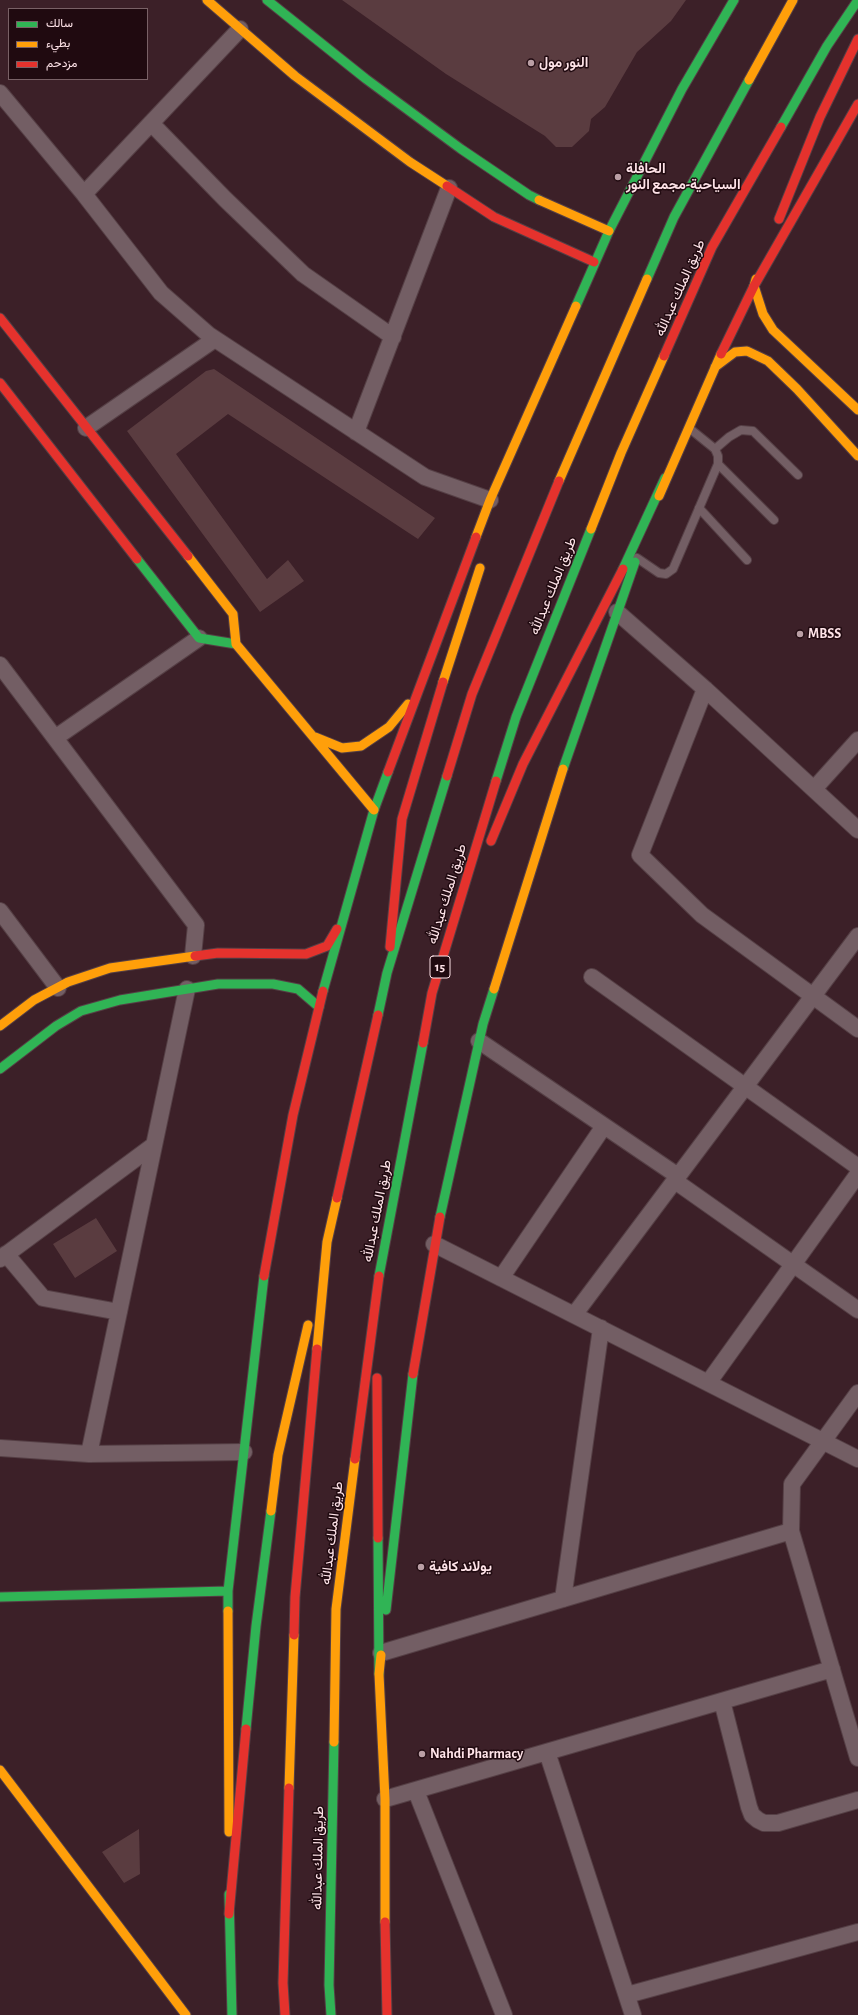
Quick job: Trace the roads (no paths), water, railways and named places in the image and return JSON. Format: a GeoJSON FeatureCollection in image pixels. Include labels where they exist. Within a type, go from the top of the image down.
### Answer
{"type":"FeatureCollection","features":[{"type":"Feature","properties":{"kind":"main road"},"geometry":{"type":"LineString","coordinates":[[207,0],[295,76],[410,162],[494,217],[594,262]]}},
{"type":"Feature","properties":{"kind":"main road"},"geometry":{"type":"LineString","coordinates":[[267,0],[366,79],[461,150],[528,195],[609,231]]}},
{"type":"Feature","properties":{"kind":"main road"},"geometry":{"type":"LineString","coordinates":[[232,2015],[229,1914],[228,1591],[263,1282],[293,1115],[319,1007],[342,919],[374,810],[490,500],[609,231],[682,89],[734,0]]}},
{"type":"Feature","properties":{"kind":"main road","name":"طريق الملك عبدالله"},"geometry":{"type":"LineString","coordinates":[[285,2015],[283,1983],[295,1597],[327,1242],[387,973],[472,694],[580,430],[674,217],[793,0]]}},
{"type":"Feature","properties":{"kind":"main road","name":"طريق الملك عبدالله"},"geometry":{"type":"LineString","coordinates":[[331,2015],[329,1985],[336,1609],[377,1287],[432,993],[516,717],[621,453],[712,247],[827,46],[858,0]]}},
{"type":"Feature","properties":{"kind":"main road"},"geometry":{"type":"LineString","coordinates":[[858,39],[820,117],[754,286],[763,314],[773,330],[848,406],[858,410]]}},
{"type":"Feature","properties":{"kind":"main road"},"geometry":{"type":"LineString","coordinates":[[486,852],[523,764],[612,592],[714,368],[754,286],[858,104]]}},
{"type":"Feature","properties":{"kind":"main road"},"geometry":{"type":"LineString","coordinates":[[0,318],[233,614],[236,644],[374,810]]}},
{"type":"Feature","properties":{"kind":"main road"},"geometry":{"type":"LineString","coordinates":[[714,368],[735,352],[747,351],[768,361],[831,421],[858,456]]}},
{"type":"Feature","properties":{"kind":"main road"},"geometry":{"type":"LineString","coordinates":[[0,383],[199,638],[236,644]]}},
{"type":"Feature","properties":{"kind":"main road"},"geometry":{"type":"LineString","coordinates":[[379,1674],[415,1352],[434,1244],[479,1041],[568,750],[665,478]]}},
{"type":"Feature","properties":{"kind":"main road"},"geometry":{"type":"LineString","coordinates":[[485,543],[490,500]]}},
{"type":"Feature","properties":{"kind":"main road"},"geometry":{"type":"LineString","coordinates":[[387,973],[402,819],[457,634],[483,558]]}},
{"type":"Feature","properties":{"kind":"main road"},"geometry":{"type":"LineString","coordinates":[[312,735],[342,748],[361,746],[389,727],[418,693]]}},
{"type":"Feature","properties":{"kind":"main road"},"geometry":{"type":"LineString","coordinates":[[432,993],[480,867]]}},
{"type":"Feature","properties":{"kind":"main road"},"geometry":{"type":"LineString","coordinates":[[0,1070],[56,1026],[81,1011],[120,1000],[190,973],[218,953],[306,954],[327,946],[342,919]]}},
{"type":"Feature","properties":{"kind":"main road"},"geometry":{"type":"LineString","coordinates":[[0,1026],[34,1000],[58,988],[110,968],[190,973],[218,984],[273,984],[298,989],[319,1007]]}},
{"type":"Feature","properties":{"kind":"main road"},"geometry":{"type":"LineString","coordinates":[[229,1914],[256,1626],[278,1456],[327,1242]]}},
{"type":"Feature","properties":{"kind":"main road"},"geometry":{"type":"LineString","coordinates":[[377,1287],[379,1674],[385,1799],[385,1982],[387,2015]]}},
{"type":"Feature","properties":{"kind":"main road"},"geometry":{"type":"LineString","coordinates":[[0,1597],[228,1591]]}},
{"type":"Feature","properties":{"kind":"main road"},"geometry":{"type":"LineString","coordinates":[[0,1770],[186,2015]]}},
{"type":"Feature","properties":{"kind":"street"},"geometry":{"type":"LineString","coordinates":[[84,194],[240,29]]}},
{"type":"Feature","properties":{"kind":"street"},"geometry":{"type":"LineString","coordinates":[[0,93],[84,194],[162,293],[215,339],[425,477],[490,500]]}},
{"type":"Feature","properties":{"kind":"street"},"geometry":{"type":"LineString","coordinates":[[151,123],[225,199],[303,274],[393,337]]}},
{"type":"Feature","properties":{"kind":"street"},"geometry":{"type":"LineString","coordinates":[[356,432],[449,188]]}},
{"type":"Feature","properties":{"kind":"street"},"geometry":{"type":"LineString","coordinates":[[86,428],[215,339]]}},
{"type":"Feature","properties":{"kind":"street"},"geometry":{"type":"LineString","coordinates":[[617,612],[705,689],[858,830]]}},
{"type":"Feature","properties":{"kind":"street"},"geometry":{"type":"LineString","coordinates":[[55,738],[199,638]]}},
{"type":"Feature","properties":{"kind":"street"},"geometry":{"type":"LineString","coordinates":[[0,665],[196,925],[190,973],[89,1454]]}},
{"type":"Feature","properties":{"kind":"street"},"geometry":{"type":"LineString","coordinates":[[705,689],[640,855],[702,915],[858,1029]]}},
{"type":"Feature","properties":{"kind":"street"},"geometry":{"type":"LineString","coordinates":[[814,789],[858,740]]}},
{"type":"Feature","properties":{"kind":"street"},"geometry":{"type":"LineString","coordinates":[[0,911],[58,988]]}},
{"type":"Feature","properties":{"kind":"street"},"geometry":{"type":"LineString","coordinates":[[574,1315],[858,936]]}},
{"type":"Feature","properties":{"kind":"street"},"geometry":{"type":"LineString","coordinates":[[592,977],[858,1167]]}},
{"type":"Feature","properties":{"kind":"street"},"geometry":{"type":"LineString","coordinates":[[479,1041],[604,1126],[858,1310]]}},
{"type":"Feature","properties":{"kind":"street"},"geometry":{"type":"LineString","coordinates":[[501,1278],[604,1126]]}},
{"type":"Feature","properties":{"kind":"street"},"geometry":{"type":"LineString","coordinates":[[119,1312],[43,1298],[3,1256],[154,1145]]}},
{"type":"Feature","properties":{"kind":"street"},"geometry":{"type":"LineString","coordinates":[[708,1383],[858,1174]]}},
{"type":"Feature","properties":{"kind":"street"},"geometry":{"type":"LineString","coordinates":[[434,1244],[858,1459]]}},
{"type":"Feature","properties":{"kind":"street"},"geometry":{"type":"LineString","coordinates":[[563,1599],[601,1328]]}},
{"type":"Feature","properties":{"kind":"street"},"geometry":{"type":"LineString","coordinates":[[858,1393],[792,1484],[791,1531],[858,1758]]}},
{"type":"Feature","properties":{"kind":"street"},"geometry":{"type":"LineString","coordinates":[[0,1448],[89,1454],[244,1452]]}},
{"type":"Feature","properties":{"kind":"street"},"geometry":{"type":"LineString","coordinates":[[381,1653],[791,1531]]}},
{"type":"Feature","properties":{"kind":"street"},"geometry":{"type":"LineString","coordinates":[[385,1799],[832,1669]]}},
{"type":"Feature","properties":{"kind":"street"},"geometry":{"type":"LineString","coordinates":[[722,1701],[749,1807],[752,1815],[758,1820],[764,1823],[778,1823],[858,1800]]}},
{"type":"Feature","properties":{"kind":"street"},"geometry":{"type":"LineString","coordinates":[[547,1752],[633,2015]]}},
{"type":"Feature","properties":{"kind":"street"},"geometry":{"type":"LineString","coordinates":[[416,1790],[504,2015]]}},
{"type":"Feature","properties":{"kind":"street"},"geometry":{"type":"LineString","coordinates":[[627,1995],[858,1932]]}},
{"type":"Feature","properties":{"kind":"lane"},"geometry":{"type":"LineString","coordinates":[[637,558],[659,573],[666,574],[673,569],[718,464],[718,456],[715,450],[688,427]]}},
{"type":"Feature","properties":{"kind":"lane"},"geometry":{"type":"LineString","coordinates":[[715,450],[729,436],[742,430],[753,431],[798,475]]}},
{"type":"Feature","properties":{"kind":"lane"},"geometry":{"type":"LineString","coordinates":[[718,464],[774,520]]}},
{"type":"Feature","properties":{"kind":"lane"},"geometry":{"type":"LineString","coordinates":[[699,508],[746,560]]}},
{"type":"Feature","properties":{"kind":"place","name":"النور مول"},"geometry":{"type":"Point","coordinates":[531,63]}},
{"type":"Feature","properties":{"kind":"place","name":"الحافلة السياحية-مجمع النور"},"geometry":{"type":"Point","coordinates":[618,177]}},
{"type":"Feature","properties":{"kind":"place","name":"MBSS"},"geometry":{"type":"Point","coordinates":[800,634]}},
{"type":"Feature","properties":{"kind":"place","name":"يولاند كافية"},"geometry":{"type":"Point","coordinates":[421,1567]}},
{"type":"Feature","properties":{"kind":"place","name":"Nahdi Pharmacy"},"geometry":{"type":"Point","coordinates":[422,1754]}}]}
